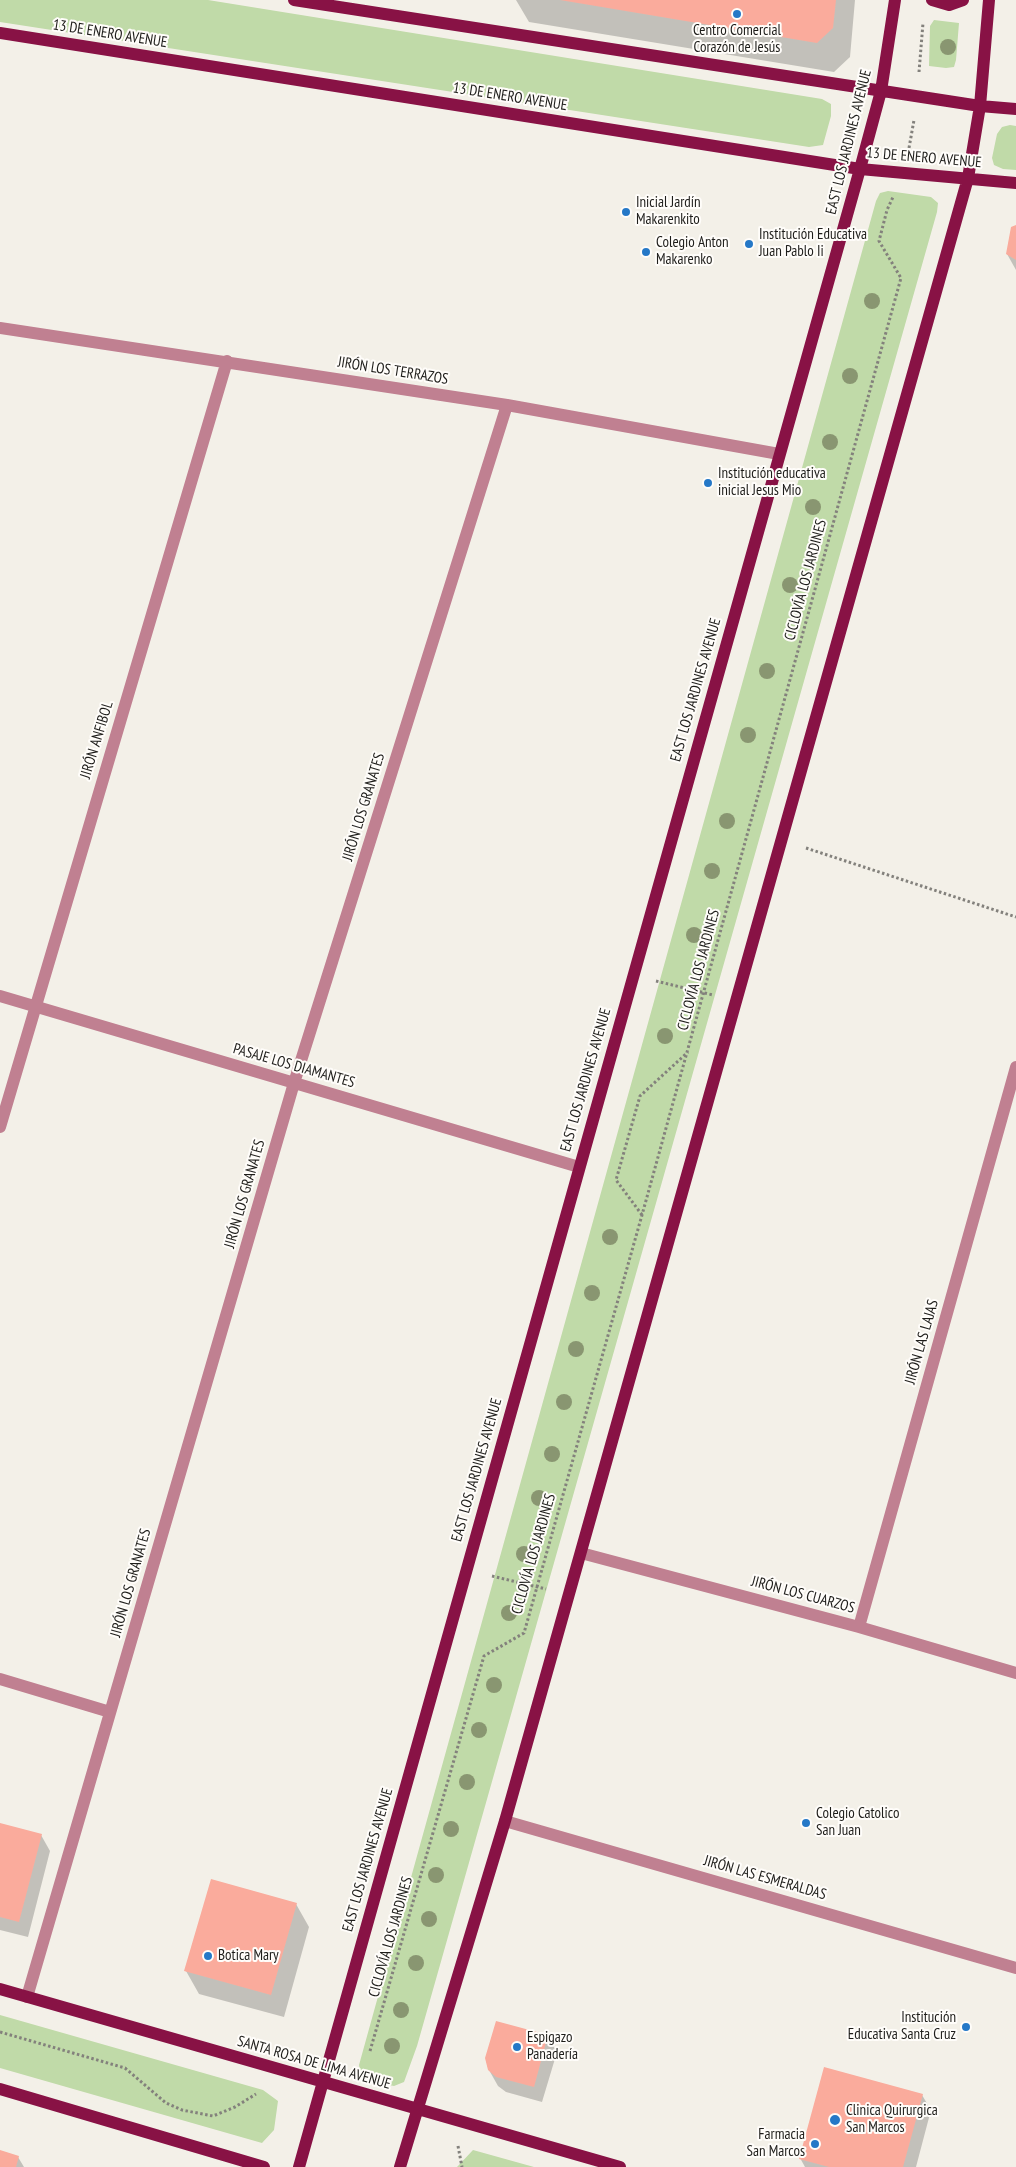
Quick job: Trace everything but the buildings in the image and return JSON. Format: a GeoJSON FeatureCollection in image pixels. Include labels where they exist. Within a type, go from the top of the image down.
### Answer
{"type":"FeatureCollection","features":[{"type":"Feature","properties":{"kind":"main road"},"geometry":{"type":"LineString","coordinates":[[294,0],[980,106],[1016,109]]}},
{"type":"Feature","properties":{"kind":"main road","name":"EAST LOS JARDINES AVENUE"},"geometry":{"type":"LineString","coordinates":[[299,2167],[860,169],[881,91],[895,0]]}},
{"type":"Feature","properties":{"kind":"main road"},"geometry":{"type":"LineString","coordinates":[[932,0],[949,5],[963,0]]}},
{"type":"Feature","properties":{"kind":"main road"},"geometry":{"type":"LineString","coordinates":[[400,2167],[505,1820],[968,178],[980,106],[989,0]]}},
{"type":"Feature","properties":{"kind":"main road","name":"13 DE ENERO AVENUE"},"geometry":{"type":"LineString","coordinates":[[0,33],[860,169],[1016,183]]}},
{"type":"Feature","properties":{"kind":"main road","name":"SANTA ROSA DE LIMA AVENUE"},"geometry":{"type":"LineString","coordinates":[[0,1989],[620,2167]]}},
{"type":"Feature","properties":{"kind":"main road"},"geometry":{"type":"LineString","coordinates":[[0,2089],[264,2167]]}},
{"type":"Feature","properties":{"kind":"street","name":"JIRÓN LOS TERRAZOS"},"geometry":{"type":"LineString","coordinates":[[0,328],[507,405],[779,454]]}},
{"type":"Feature","properties":{"kind":"street","name":"JIRÓN ANFIBOL"},"geometry":{"type":"LineString","coordinates":[[0,1127],[227,361]]}},
{"type":"Feature","properties":{"kind":"street","name":"JIRÓN LOS GRANATES"},"geometry":{"type":"LineString","coordinates":[[27,1997],[294,1083],[507,405]]}},
{"type":"Feature","properties":{"kind":"street","name":"PASAJE LOS DIAMANTES"},"geometry":{"type":"LineString","coordinates":[[0,996],[579,1167]]}},
{"type":"Feature","properties":{"kind":"street","name":"JIRÓN LAS LAJAS"},"geometry":{"type":"LineString","coordinates":[[859,1627],[1016,1067]]}},
{"type":"Feature","properties":{"kind":"street","name":"JIRÓN LOS CUARZOS"},"geometry":{"type":"LineString","coordinates":[[581,1553],[859,1627],[1016,1673]]}},
{"type":"Feature","properties":{"kind":"street"},"geometry":{"type":"LineString","coordinates":[[0,1680],[110,1712]]}},
{"type":"Feature","properties":{"kind":"street","name":"JIRÓN LAS ESMERALDAS"},"geometry":{"type":"LineString","coordinates":[[505,1820],[1016,1968]]}},
{"type":"Feature","properties":{"kind":"path","name":"CICLOVÍA LOS JARDINES"},"geometry":{"type":"LineString","coordinates":[[370,2051],[484,1656],[524,1633],[688,1052],[901,278],[879,241],[887,210],[904,173],[913,128],[924,19]]}},
{"type":"Feature","properties":{"kind":"path"},"geometry":{"type":"LineString","coordinates":[[781,840],[1016,917]]}},
{"type":"Feature","properties":{"kind":"path"},"geometry":{"type":"LineString","coordinates":[[633,976],[736,1001]]}},
{"type":"Feature","properties":{"kind":"path","name":"CICLOVÍA LOS JARDINES"},"geometry":{"type":"LineString","coordinates":[[642,1215],[616,1180],[640,1096],[688,1052]]}},
{"type":"Feature","properties":{"kind":"path"},"geometry":{"type":"LineString","coordinates":[[466,1569],[569,1594]]}},
{"type":"Feature","properties":{"kind":"path"},"geometry":{"type":"LineString","coordinates":[[0,2032],[124,2068],[166,2103],[182,2110],[213,2116],[235,2107],[256,2094]]}},
{"type":"Feature","properties":{"kind":"green space"},"geometry":{"type":"Polygon","coordinates":[[[0,0],[208,0],[822,99],[831,104],[831,116],[823,145],[809,147],[0,22],[0,0]]]}},
{"type":"Feature","properties":{"kind":"green space"},"geometry":{"type":"Polygon","coordinates":[[[934,20],[959,23],[954,67],[929,66],[930,26],[934,20]]]}},
{"type":"Feature","properties":{"kind":"green space"},"geometry":{"type":"Polygon","coordinates":[[[1016,126],[1016,170],[1003,169],[994,165],[992,158],[997,134],[1002,127],[1016,126]]]}},
{"type":"Feature","properties":{"kind":"green space"},"geometry":{"type":"Polygon","coordinates":[[[888,191],[931,197],[938,203],[937,212],[417,2046],[404,2082],[394,2086],[384,2084],[361,2077],[359,2065],[876,201],[880,193],[888,191]]]}},
{"type":"Feature","properties":{"kind":"green space"},"geometry":{"type":"Polygon","coordinates":[[[0,2015],[263,2090],[278,2101],[274,2130],[262,2143],[0,2068],[0,2015]]]}},
{"type":"Feature","properties":{"kind":"green space"},"geometry":{"type":"Polygon","coordinates":[[[473,2150],[534,2167],[457,2167],[473,2150]]]}},
{"type":"Feature","properties":{"kind":"place","name":"Centro Comercial Corazón de Jesús"},"geometry":{"type":"Point","coordinates":[737,14]}},
{"type":"Feature","properties":{"kind":"place","name":"Inicial Jardín Makarenkito"},"geometry":{"type":"Point","coordinates":[626,212]}},
{"type":"Feature","properties":{"kind":"place","name":"Institución Educativa Juan Pablo Ii"},"geometry":{"type":"Point","coordinates":[749,244]}},
{"type":"Feature","properties":{"kind":"place","name":"Colegio Anton Makarenko"},"geometry":{"type":"Point","coordinates":[646,252]}},
{"type":"Feature","properties":{"kind":"place","name":"Institución educativa inicial Jesus Mio"},"geometry":{"type":"Point","coordinates":[708,483]}},
{"type":"Feature","properties":{"kind":"place","name":"Colegio Catolico San Juan"},"geometry":{"type":"Point","coordinates":[806,1823]}},
{"type":"Feature","properties":{"kind":"place","name":"Botica Mary"},"geometry":{"type":"Point","coordinates":[208,1956]}},
{"type":"Feature","properties":{"kind":"place","name":"Institución Educativa Santa Cruz"},"geometry":{"type":"Point","coordinates":[966,2027]}},
{"type":"Feature","properties":{"kind":"place","name":"Espigazo Panadería"},"geometry":{"type":"Point","coordinates":[517,2047]}},
{"type":"Feature","properties":{"kind":"place","name":"Clinica Quirurgica San Marcos"},"geometry":{"type":"Point","coordinates":[835,2120]}},
{"type":"Feature","properties":{"kind":"place","name":"Farmacia San Marcos"},"geometry":{"type":"Point","coordinates":[815,2144]}}]}
